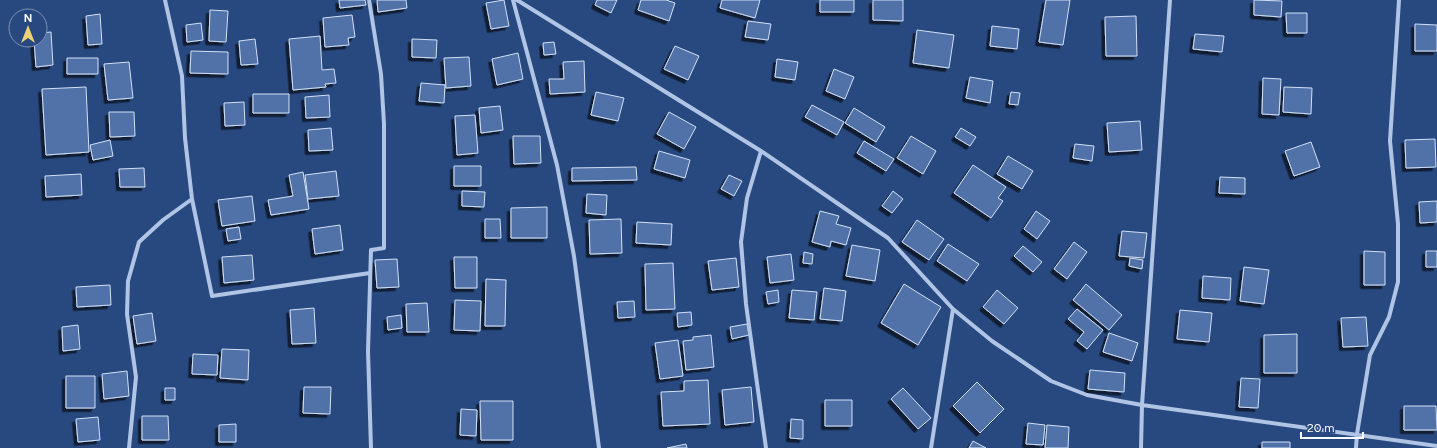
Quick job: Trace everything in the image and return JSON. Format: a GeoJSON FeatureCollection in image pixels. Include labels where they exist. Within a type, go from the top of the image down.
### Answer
{"type":"FeatureCollection","features":[{"type":"Feature","properties":{"kind":"street"},"geometry":{"type":"LineString","coordinates":[[165,0],[182,76],[185,138],[192,199],[212,296],[370,274]]}},
{"type":"Feature","properties":{"kind":"street"},"geometry":{"type":"LineString","coordinates":[[369,0],[380,74],[384,124],[384,248],[371,250],[370,274],[368,351],[371,448]]}},
{"type":"Feature","properties":{"kind":"street"},"geometry":{"type":"LineString","coordinates":[[513,0],[560,180],[574,256],[599,448]]}},
{"type":"Feature","properties":{"kind":"street"},"geometry":{"type":"LineString","coordinates":[[516,0],[761,151],[888,238],[953,309],[992,341],[1051,381],[1087,395],[1142,405],[1437,446]]}},
{"type":"Feature","properties":{"kind":"street"},"geometry":{"type":"LineString","coordinates":[[1140,448],[1170,0]]}},
{"type":"Feature","properties":{"kind":"street"},"geometry":{"type":"LineString","coordinates":[[1356,448],[1370,355],[1389,317],[1398,282],[1398,224],[1390,141],[1399,0]]}},
{"type":"Feature","properties":{"kind":"street"},"geometry":{"type":"LineString","coordinates":[[761,151],[747,198],[741,242],[746,304],[766,448]]}},
{"type":"Feature","properties":{"kind":"street"},"geometry":{"type":"LineString","coordinates":[[129,448],[136,377],[127,314],[128,281],[139,242],[163,220],[192,199]]}},
{"type":"Feature","properties":{"kind":"street"},"geometry":{"type":"LineString","coordinates":[[931,448],[953,309]]}},
{"type":"Feature","properties":{"kind":"building"},"geometry":{"type":"Polygon","coordinates":[[[339,0],[365,0],[366,5],[340,8],[339,0]]]}},
{"type":"Feature","properties":{"kind":"building"},"geometry":{"type":"Polygon","coordinates":[[[377,0],[406,0],[407,8],[378,12],[377,0]]]}},
{"type":"Feature","properties":{"kind":"building"},"geometry":{"type":"Polygon","coordinates":[[[504,0],[509,26],[491,29],[486,3],[504,0]]]}},
{"type":"Feature","properties":{"kind":"building"},"geometry":{"type":"Polygon","coordinates":[[[597,0],[617,0],[611,13],[595,5],[597,0]]]}},
{"type":"Feature","properties":{"kind":"building"},"geometry":{"type":"Polygon","coordinates":[[[641,0],[666,0],[675,3],[669,21],[638,10],[641,0]]]}},
{"type":"Feature","properties":{"kind":"building"},"geometry":{"type":"Polygon","coordinates":[[[722,0],[760,0],[755,18],[720,8],[722,0]]]}},
{"type":"Feature","properties":{"kind":"building"},"geometry":{"type":"Polygon","coordinates":[[[820,0],[854,0],[854,12],[820,12],[820,0]]]}},
{"type":"Feature","properties":{"kind":"building"},"geometry":{"type":"Polygon","coordinates":[[[873,0],[903,0],[903,21],[873,20],[873,0]]]}},
{"type":"Feature","properties":{"kind":"building"},"geometry":{"type":"Polygon","coordinates":[[[1046,0],[1070,0],[1063,45],[1039,42],[1046,0]]]}},
{"type":"Feature","properties":{"kind":"building"},"geometry":{"type":"Polygon","coordinates":[[[1254,0],[1282,1],[1281,17],[1254,15],[1254,0]]]}},
{"type":"Feature","properties":{"kind":"building"},"geometry":{"type":"Polygon","coordinates":[[[210,10],[228,11],[226,42],[209,41],[210,10]]]}},
{"type":"Feature","properties":{"kind":"building"},"geometry":{"type":"Polygon","coordinates":[[[1286,13],[1307,13],[1307,33],[1287,33],[1286,13]]]}},
{"type":"Feature","properties":{"kind":"building"},"geometry":{"type":"Polygon","coordinates":[[[100,14],[102,44],[88,45],[86,16],[100,14]]]}},
{"type":"Feature","properties":{"kind":"building"},"geometry":{"type":"Polygon","coordinates":[[[352,15],[355,37],[348,38],[349,45],[325,47],[323,18],[352,15]]]}},
{"type":"Feature","properties":{"kind":"building"},"geometry":{"type":"Polygon","coordinates":[[[1136,16],[1137,56],[1106,56],[1105,17],[1136,16]]]}},
{"type":"Feature","properties":{"kind":"building"},"geometry":{"type":"Polygon","coordinates":[[[748,21],[771,24],[768,40],[745,37],[748,21]]]}},
{"type":"Feature","properties":{"kind":"building"},"geometry":{"type":"Polygon","coordinates":[[[201,23],[203,40],[187,42],[186,25],[201,23]]]}},
{"type":"Feature","properties":{"kind":"building"},"geometry":{"type":"Polygon","coordinates":[[[1415,24],[1437,25],[1437,51],[1415,51],[1415,24]]]}},
{"type":"Feature","properties":{"kind":"building"},"geometry":{"type":"Polygon","coordinates":[[[992,26],[1019,29],[1017,49],[990,46],[992,26]]]}},
{"type":"Feature","properties":{"kind":"building"},"geometry":{"type":"Polygon","coordinates":[[[917,30],[954,35],[949,68],[913,63],[917,30]]]}},
{"type":"Feature","properties":{"kind":"building"},"geometry":{"type":"Polygon","coordinates":[[[48,32],[51,32],[53,65],[36,67],[35,48],[48,48],[48,32]]]}},
{"type":"Feature","properties":{"kind":"building"},"geometry":{"type":"Polygon","coordinates":[[[1195,34],[1224,36],[1222,52],[1193,49],[1195,34]]]}},
{"type":"Feature","properties":{"kind":"building"},"geometry":{"type":"Polygon","coordinates":[[[320,36],[322,70],[334,69],[336,83],[325,84],[326,87],[293,90],[289,39],[320,36]]]}},
{"type":"Feature","properties":{"kind":"building"},"geometry":{"type":"Polygon","coordinates":[[[255,39],[258,64],[241,65],[239,41],[255,39]]]}},
{"type":"Feature","properties":{"kind":"building"},"geometry":{"type":"Polygon","coordinates":[[[412,39],[437,40],[436,58],[412,57],[412,39]]]}},
{"type":"Feature","properties":{"kind":"building"},"geometry":{"type":"Polygon","coordinates":[[[554,42],[556,54],[544,55],[543,43],[554,42]]]}},
{"type":"Feature","properties":{"kind":"building"},"geometry":{"type":"Polygon","coordinates":[[[675,46],[699,56],[688,80],[664,69],[675,46]]]}},
{"type":"Feature","properties":{"kind":"building"},"geometry":{"type":"Polygon","coordinates":[[[191,51],[228,52],[228,74],[190,73],[191,51]]]}},
{"type":"Feature","properties":{"kind":"building"},"geometry":{"type":"Polygon","coordinates":[[[518,53],[523,79],[497,85],[492,59],[518,53]]]}},
{"type":"Feature","properties":{"kind":"building"},"geometry":{"type":"Polygon","coordinates":[[[469,57],[471,86],[446,88],[444,58],[469,57]]]}},
{"type":"Feature","properties":{"kind":"building"},"geometry":{"type":"Polygon","coordinates":[[[67,58],[98,58],[98,74],[67,74],[67,58]]]}},
{"type":"Feature","properties":{"kind":"building"},"geometry":{"type":"Polygon","coordinates":[[[777,59],[798,62],[795,80],[775,77],[777,59]]]}},
{"type":"Feature","properties":{"kind":"building"},"geometry":{"type":"Polygon","coordinates":[[[584,61],[585,92],[550,94],[549,79],[564,79],[563,62],[584,61]]]}},
{"type":"Feature","properties":{"kind":"building"},"geometry":{"type":"Polygon","coordinates":[[[129,62],[133,98],[108,100],[104,64],[129,62]]]}},
{"type":"Feature","properties":{"kind":"building"},"geometry":{"type":"Polygon","coordinates":[[[834,69],[854,77],[845,99],[826,91],[834,69]]]}},
{"type":"Feature","properties":{"kind":"building"},"geometry":{"type":"Polygon","coordinates":[[[970,77],[993,81],[990,103],[966,98],[970,77]]]}},
{"type":"Feature","properties":{"kind":"building"},"geometry":{"type":"Polygon","coordinates":[[[1263,78],[1281,79],[1279,115],[1262,114],[1263,78]]]}},
{"type":"Feature","properties":{"kind":"building"},"geometry":{"type":"Polygon","coordinates":[[[421,83],[445,85],[444,103],[419,101],[421,83]]]}},
{"type":"Feature","properties":{"kind":"building"},"geometry":{"type":"Polygon","coordinates":[[[86,87],[89,152],[46,155],[42,89],[86,87]]]}},
{"type":"Feature","properties":{"kind":"building"},"geometry":{"type":"Polygon","coordinates":[[[1284,87],[1312,88],[1311,114],[1283,112],[1284,87]]]}},
{"type":"Feature","properties":{"kind":"building"},"geometry":{"type":"Polygon","coordinates":[[[596,92],[624,98],[618,121],[591,115],[596,92]]]}},
{"type":"Feature","properties":{"kind":"building"},"geometry":{"type":"Polygon","coordinates":[[[1011,92],[1020,93],[1018,105],[1009,104],[1011,92]]]}},
{"type":"Feature","properties":{"kind":"building"},"geometry":{"type":"Polygon","coordinates":[[[253,94],[289,94],[289,113],[253,113],[253,94]]]}},
{"type":"Feature","properties":{"kind":"building"},"geometry":{"type":"Polygon","coordinates":[[[329,95],[330,117],[306,118],[305,97],[329,95]]]}},
{"type":"Feature","properties":{"kind":"building"},"geometry":{"type":"Polygon","coordinates":[[[244,102],[245,125],[225,126],[224,103],[244,102]]]}},
{"type":"Feature","properties":{"kind":"building"},"geometry":{"type":"Polygon","coordinates":[[[812,105],[844,122],[837,135],[805,117],[812,105]]]}},
{"type":"Feature","properties":{"kind":"building"},"geometry":{"type":"Polygon","coordinates":[[[500,106],[503,130],[481,133],[479,108],[500,106]]]}},
{"type":"Feature","properties":{"kind":"building"},"geometry":{"type":"Polygon","coordinates":[[[854,108],[885,127],[876,142],[845,123],[854,108]]]}},
{"type":"Feature","properties":{"kind":"building"},"geometry":{"type":"Polygon","coordinates":[[[109,112],[134,112],[135,136],[110,137],[109,112]]]}},
{"type":"Feature","properties":{"kind":"building"},"geometry":{"type":"Polygon","coordinates":[[[669,112],[696,127],[684,149],[657,134],[669,112]]]}},
{"type":"Feature","properties":{"kind":"building"},"geometry":{"type":"Polygon","coordinates":[[[475,115],[478,153],[457,155],[455,116],[475,115]]]}},
{"type":"Feature","properties":{"kind":"building"},"geometry":{"type":"Polygon","coordinates":[[[1140,121],[1142,150],[1109,152],[1107,123],[1140,121]]]}},
{"type":"Feature","properties":{"kind":"building"},"geometry":{"type":"Polygon","coordinates":[[[331,128],[333,150],[309,151],[308,130],[331,128]]]}},
{"type":"Feature","properties":{"kind":"building"},"geometry":{"type":"Polygon","coordinates":[[[961,128],[976,137],[970,146],[955,137],[961,128]]]}},
{"type":"Feature","properties":{"kind":"building"},"geometry":{"type":"Polygon","coordinates":[[[513,136],[540,136],[541,163],[514,164],[513,136]]]}},
{"type":"Feature","properties":{"kind":"building"},"geometry":{"type":"Polygon","coordinates":[[[911,136],[936,151],[923,174],[897,158],[911,136]]]}},
{"type":"Feature","properties":{"kind":"building"},"geometry":{"type":"Polygon","coordinates":[[[1435,139],[1436,167],[1406,168],[1405,140],[1435,139]]]}},
{"type":"Feature","properties":{"kind":"building"},"geometry":{"type":"Polygon","coordinates":[[[110,140],[113,156],[93,160],[90,145],[110,140]]]}},
{"type":"Feature","properties":{"kind":"building"},"geometry":{"type":"Polygon","coordinates":[[[864,141],[894,159],[886,171],[857,153],[864,141]]]}},
{"type":"Feature","properties":{"kind":"building"},"geometry":{"type":"Polygon","coordinates":[[[1311,142],[1320,167],[1294,176],[1285,151],[1311,142]]]}},
{"type":"Feature","properties":{"kind":"building"},"geometry":{"type":"Polygon","coordinates":[[[1075,144],[1094,146],[1092,161],[1073,158],[1075,144]]]}},
{"type":"Feature","properties":{"kind":"building"},"geometry":{"type":"Polygon","coordinates":[[[659,151],[690,160],[685,178],[654,169],[659,151]]]}},
{"type":"Feature","properties":{"kind":"building"},"geometry":{"type":"Polygon","coordinates":[[[1008,156],[1033,171],[1022,189],[997,174],[1008,156]]]}},
{"type":"Feature","properties":{"kind":"building"},"geometry":{"type":"Polygon","coordinates":[[[973,165],[1006,187],[998,198],[1003,201],[991,218],[954,193],[973,165]]]}},
{"type":"Feature","properties":{"kind":"building"},"geometry":{"type":"Polygon","coordinates":[[[454,166],[481,166],[481,186],[454,186],[454,166]]]}},
{"type":"Feature","properties":{"kind":"building"},"geometry":{"type":"Polygon","coordinates":[[[636,167],[637,180],[572,181],[572,168],[636,167]]]}},
{"type":"Feature","properties":{"kind":"building"},"geometry":{"type":"Polygon","coordinates":[[[144,168],[145,187],[120,187],[119,169],[144,168]]]}},
{"type":"Feature","properties":{"kind":"building"},"geometry":{"type":"Polygon","coordinates":[[[336,171],[339,196],[308,199],[305,175],[336,171]]]}},
{"type":"Feature","properties":{"kind":"building"},"geometry":{"type":"Polygon","coordinates":[[[303,172],[309,209],[271,215],[268,200],[293,196],[289,175],[303,172]]]}},
{"type":"Feature","properties":{"kind":"building"},"geometry":{"type":"Polygon","coordinates":[[[81,174],[82,195],[46,197],[45,176],[81,174]]]}},
{"type":"Feature","properties":{"kind":"building"},"geometry":{"type":"Polygon","coordinates":[[[729,175],[742,181],[734,196],[721,189],[729,175]]]}},
{"type":"Feature","properties":{"kind":"building"},"geometry":{"type":"Polygon","coordinates":[[[1220,177],[1245,178],[1245,194],[1219,193],[1220,177]]]}},
{"type":"Feature","properties":{"kind":"building"},"geometry":{"type":"Polygon","coordinates":[[[462,191],[485,192],[484,207],[462,206],[462,191]]]}},
{"type":"Feature","properties":{"kind":"building"},"geometry":{"type":"Polygon","coordinates":[[[893,191],[903,199],[892,213],[882,206],[893,191]]]}},
{"type":"Feature","properties":{"kind":"building"},"geometry":{"type":"Polygon","coordinates":[[[587,194],[607,195],[606,215],[586,213],[587,194]]]}},
{"type":"Feature","properties":{"kind":"building"},"geometry":{"type":"Polygon","coordinates":[[[252,196],[255,221],[222,226],[218,200],[252,196]]]}},
{"type":"Feature","properties":{"kind":"building"},"geometry":{"type":"Polygon","coordinates":[[[1437,201],[1437,222],[1420,223],[1419,202],[1437,201]]]}},
{"type":"Feature","properties":{"kind":"building"},"geometry":{"type":"Polygon","coordinates":[[[547,207],[547,238],[511,238],[511,208],[547,207]]]}},
{"type":"Feature","properties":{"kind":"building"},"geometry":{"type":"Polygon","coordinates":[[[820,211],[839,216],[836,224],[851,228],[846,245],[831,241],[830,247],[812,242],[820,211]]]}},
{"type":"Feature","properties":{"kind":"building"},"geometry":{"type":"Polygon","coordinates":[[[1036,211],[1050,221],[1037,239],[1024,229],[1036,211]]]}},
{"type":"Feature","properties":{"kind":"building"},"geometry":{"type":"Polygon","coordinates":[[[485,219],[500,219],[501,238],[485,238],[485,219]]]}},
{"type":"Feature","properties":{"kind":"building"},"geometry":{"type":"Polygon","coordinates":[[[621,219],[622,253],[590,254],[589,220],[621,219]]]}},
{"type":"Feature","properties":{"kind":"building"},"geometry":{"type":"Polygon","coordinates":[[[917,220],[944,239],[929,260],[902,242],[917,220]]]}},
{"type":"Feature","properties":{"kind":"building"},"geometry":{"type":"Polygon","coordinates":[[[637,222],[672,224],[671,245],[636,243],[637,222]]]}},
{"type":"Feature","properties":{"kind":"building"},"geometry":{"type":"Polygon","coordinates":[[[340,225],[343,250],[315,254],[312,229],[340,225]]]}},
{"type":"Feature","properties":{"kind":"building"},"geometry":{"type":"Polygon","coordinates":[[[239,227],[241,239],[228,241],[226,229],[239,227]]]}},
{"type":"Feature","properties":{"kind":"building"},"geometry":{"type":"Polygon","coordinates":[[[1122,231],[1147,233],[1144,258],[1119,256],[1122,231]]]}},
{"type":"Feature","properties":{"kind":"building"},"geometry":{"type":"Polygon","coordinates":[[[1074,242],[1087,252],[1067,279],[1054,269],[1074,242]]]}},
{"type":"Feature","properties":{"kind":"building"},"geometry":{"type":"Polygon","coordinates":[[[948,244],[979,264],[967,281],[937,261],[948,244]]]}},
{"type":"Feature","properties":{"kind":"building"},"geometry":{"type":"Polygon","coordinates":[[[852,245],[880,250],[875,281],[846,276],[852,245]]]}},
{"type":"Feature","properties":{"kind":"building"},"geometry":{"type":"Polygon","coordinates":[[[1023,246],[1042,262],[1033,272],[1014,256],[1023,246]]]}},
{"type":"Feature","properties":{"kind":"building"},"geometry":{"type":"Polygon","coordinates":[[[1364,251],[1385,252],[1385,285],[1364,285],[1364,251]]]}},
{"type":"Feature","properties":{"kind":"building"},"geometry":{"type":"Polygon","coordinates":[[[1426,251],[1437,251],[1437,267],[1426,267],[1426,251]]]}},
{"type":"Feature","properties":{"kind":"building"},"geometry":{"type":"Polygon","coordinates":[[[804,252],[813,254],[812,264],[803,263],[804,252]]]}},
{"type":"Feature","properties":{"kind":"building"},"geometry":{"type":"Polygon","coordinates":[[[791,254],[794,280],[770,283],[767,257],[791,254]]]}},
{"type":"Feature","properties":{"kind":"building"},"geometry":{"type":"Polygon","coordinates":[[[252,255],[254,280],[224,283],[222,257],[252,255]]]}},
{"type":"Feature","properties":{"kind":"building"},"geometry":{"type":"Polygon","coordinates":[[[454,257],[477,257],[477,288],[455,288],[454,257]]]}},
{"type":"Feature","properties":{"kind":"building"},"geometry":{"type":"Polygon","coordinates":[[[736,258],[739,287],[712,290],[708,261],[736,258]]]}},
{"type":"Feature","properties":{"kind":"building"},"geometry":{"type":"Polygon","coordinates":[[[1130,258],[1143,260],[1142,269],[1129,266],[1130,258]]]}},
{"type":"Feature","properties":{"kind":"building"},"geometry":{"type":"Polygon","coordinates":[[[397,259],[399,287],[377,288],[375,260],[397,259]]]}},
{"type":"Feature","properties":{"kind":"building"},"geometry":{"type":"Polygon","coordinates":[[[673,263],[675,309],[646,310],[645,264],[673,263]]]}},
{"type":"Feature","properties":{"kind":"building"},"geometry":{"type":"Polygon","coordinates":[[[1244,267],[1269,270],[1264,304],[1240,301],[1244,267]]]}},
{"type":"Feature","properties":{"kind":"building"},"geometry":{"type":"Polygon","coordinates":[[[1203,276],[1231,278],[1230,300],[1202,298],[1203,276]]]}},
{"type":"Feature","properties":{"kind":"building"},"geometry":{"type":"Polygon","coordinates":[[[486,279],[506,280],[505,326],[485,326],[486,279]]]}},
{"type":"Feature","properties":{"kind":"building"},"geometry":{"type":"Polygon","coordinates":[[[904,284],[941,307],[918,345],[881,323],[904,284]]]}},
{"type":"Feature","properties":{"kind":"building"},"geometry":{"type":"Polygon","coordinates":[[[1086,284],[1122,315],[1109,330],[1073,300],[1086,284]]]}},
{"type":"Feature","properties":{"kind":"building"},"geometry":{"type":"Polygon","coordinates":[[[110,285],[111,305],[77,307],[76,287],[110,285]]]}},
{"type":"Feature","properties":{"kind":"building"},"geometry":{"type":"Polygon","coordinates":[[[824,288],[846,291],[842,321],[820,319],[824,288]]]}},
{"type":"Feature","properties":{"kind":"building"},"geometry":{"type":"Polygon","coordinates":[[[778,290],[779,302],[768,304],[766,292],[778,290]]]}},
{"type":"Feature","properties":{"kind":"building"},"geometry":{"type":"Polygon","coordinates":[[[792,290],[817,292],[814,320],[789,318],[792,290]]]}},
{"type":"Feature","properties":{"kind":"building"},"geometry":{"type":"Polygon","coordinates":[[[997,290],[1018,308],[1004,324],[983,307],[997,290]]]}},
{"type":"Feature","properties":{"kind":"building"},"geometry":{"type":"Polygon","coordinates":[[[455,300],[481,301],[480,331],[454,330],[455,300]]]}},
{"type":"Feature","properties":{"kind":"building"},"geometry":{"type":"Polygon","coordinates":[[[634,301],[635,317],[618,318],[617,302],[634,301]]]}},
{"type":"Feature","properties":{"kind":"building"},"geometry":{"type":"Polygon","coordinates":[[[427,303],[429,332],[407,332],[406,304],[427,303]]]}},
{"type":"Feature","properties":{"kind":"building"},"geometry":{"type":"Polygon","coordinates":[[[314,308],[316,343],[292,344],[290,310],[314,308]]]}},
{"type":"Feature","properties":{"kind":"building"},"geometry":{"type":"Polygon","coordinates":[[[1077,309],[1103,330],[1087,349],[1077,341],[1084,332],[1068,319],[1077,309]]]}},
{"type":"Feature","properties":{"kind":"building"},"geometry":{"type":"Polygon","coordinates":[[[1180,310],[1212,313],[1209,342],[1177,339],[1180,310]]]}},
{"type":"Feature","properties":{"kind":"building"},"geometry":{"type":"Polygon","coordinates":[[[691,312],[692,325],[678,327],[677,313],[691,312]]]}},
{"type":"Feature","properties":{"kind":"building"},"geometry":{"type":"Polygon","coordinates":[[[152,313],[156,341],[137,344],[133,316],[152,313]]]}},
{"type":"Feature","properties":{"kind":"building"},"geometry":{"type":"Polygon","coordinates":[[[401,315],[402,328],[388,330],[387,317],[401,315]]]}},
{"type":"Feature","properties":{"kind":"building"},"geometry":{"type":"Polygon","coordinates":[[[1366,317],[1368,346],[1343,347],[1341,318],[1366,317]]]}},
{"type":"Feature","properties":{"kind":"building"},"geometry":{"type":"Polygon","coordinates":[[[747,324],[749,335],[732,339],[730,327],[747,324]]]}},
{"type":"Feature","properties":{"kind":"building"},"geometry":{"type":"Polygon","coordinates":[[[78,325],[80,349],[63,351],[62,327],[78,325]]]}},
{"type":"Feature","properties":{"kind":"building"},"geometry":{"type":"Polygon","coordinates":[[[1109,333],[1138,343],[1132,361],[1103,352],[1109,333]]]}},
{"type":"Feature","properties":{"kind":"building"},"geometry":{"type":"Polygon","coordinates":[[[1297,334],[1297,373],[1264,373],[1264,335],[1297,334]]]}},
{"type":"Feature","properties":{"kind":"building"},"geometry":{"type":"Polygon","coordinates":[[[711,335],[714,367],[686,370],[683,341],[693,340],[693,337],[711,335]]]}},
{"type":"Feature","properties":{"kind":"building"},"geometry":{"type":"Polygon","coordinates":[[[678,340],[683,376],[660,379],[655,343],[678,340]]]}},
{"type":"Feature","properties":{"kind":"building"},"geometry":{"type":"Polygon","coordinates":[[[222,349],[249,350],[248,380],[220,378],[222,349]]]}},
{"type":"Feature","properties":{"kind":"building"},"geometry":{"type":"Polygon","coordinates":[[[193,354],[218,355],[217,375],[192,374],[193,354]]]}},
{"type":"Feature","properties":{"kind":"building"},"geometry":{"type":"Polygon","coordinates":[[[1090,370],[1125,373],[1124,392],[1088,389],[1090,370]]]}},
{"type":"Feature","properties":{"kind":"building"},"geometry":{"type":"Polygon","coordinates":[[[127,371],[129,396],[104,399],[102,374],[127,371]]]}},
{"type":"Feature","properties":{"kind":"building"},"geometry":{"type":"Polygon","coordinates":[[[66,376],[95,376],[95,408],[66,408],[66,376]]]}},
{"type":"Feature","properties":{"kind":"building"},"geometry":{"type":"Polygon","coordinates":[[[1241,378],[1260,379],[1258,408],[1239,407],[1241,378]]]}},
{"type":"Feature","properties":{"kind":"building"},"geometry":{"type":"Polygon","coordinates":[[[708,380],[710,424],[663,426],[661,392],[684,391],[684,381],[708,380]]]}},
{"type":"Feature","properties":{"kind":"building"},"geometry":{"type":"Polygon","coordinates":[[[977,382],[1004,409],[980,433],[953,406],[977,382]]]}},
{"type":"Feature","properties":{"kind":"building"},"geometry":{"type":"Polygon","coordinates":[[[304,387],[331,387],[330,414],[303,413],[304,387]]]}},
{"type":"Feature","properties":{"kind":"building"},"geometry":{"type":"Polygon","coordinates":[[[751,387],[754,422],[725,425],[722,390],[751,387]]]}},
{"type":"Feature","properties":{"kind":"building"},"geometry":{"type":"Polygon","coordinates":[[[165,388],[175,388],[175,400],[165,400],[165,388]]]}},
{"type":"Feature","properties":{"kind":"building"},"geometry":{"type":"Polygon","coordinates":[[[903,388],[931,418],[918,429],[891,399],[903,388]]]}},
{"type":"Feature","properties":{"kind":"building"},"geometry":{"type":"Polygon","coordinates":[[[825,400],[852,400],[852,426],[825,426],[825,400]]]}},
{"type":"Feature","properties":{"kind":"building"},"geometry":{"type":"Polygon","coordinates":[[[480,401],[513,401],[513,440],[481,440],[480,401]]]}},
{"type":"Feature","properties":{"kind":"building"},"geometry":{"type":"Polygon","coordinates":[[[1404,406],[1436,406],[1437,430],[1404,430],[1404,406]]]}},
{"type":"Feature","properties":{"kind":"building"},"geometry":{"type":"Polygon","coordinates":[[[461,409],[477,410],[476,436],[460,435],[461,409]]]}},
{"type":"Feature","properties":{"kind":"building"},"geometry":{"type":"Polygon","coordinates":[[[142,416],[168,416],[169,440],[142,440],[142,416]]]}},
{"type":"Feature","properties":{"kind":"building"},"geometry":{"type":"Polygon","coordinates":[[[98,417],[100,440],[78,442],[76,419],[98,417]]]}},
{"type":"Feature","properties":{"kind":"building"},"geometry":{"type":"Polygon","coordinates":[[[791,419],[803,420],[803,439],[790,438],[791,419]]]}},
{"type":"Feature","properties":{"kind":"building"},"geometry":{"type":"Polygon","coordinates":[[[1028,423],[1045,425],[1043,445],[1026,444],[1028,423]]]}},
{"type":"Feature","properties":{"kind":"building"},"geometry":{"type":"Polygon","coordinates":[[[236,424],[236,442],[219,442],[219,425],[236,424]]]}},
{"type":"Feature","properties":{"kind":"building"},"geometry":{"type":"Polygon","coordinates":[[[1047,425],[1069,427],[1068,448],[1045,448],[1047,425]]]}},
{"type":"Feature","properties":{"kind":"building"},"geometry":{"type":"Polygon","coordinates":[[[973,441],[986,448],[969,448],[973,441]]]}},
{"type":"Feature","properties":{"kind":"building"},"geometry":{"type":"Polygon","coordinates":[[[1262,442],[1290,442],[1290,448],[1262,448],[1262,442]]]}},
{"type":"Feature","properties":{"kind":"building"},"geometry":{"type":"Polygon","coordinates":[[[686,444],[687,448],[667,448],[686,444]]]}}]}
